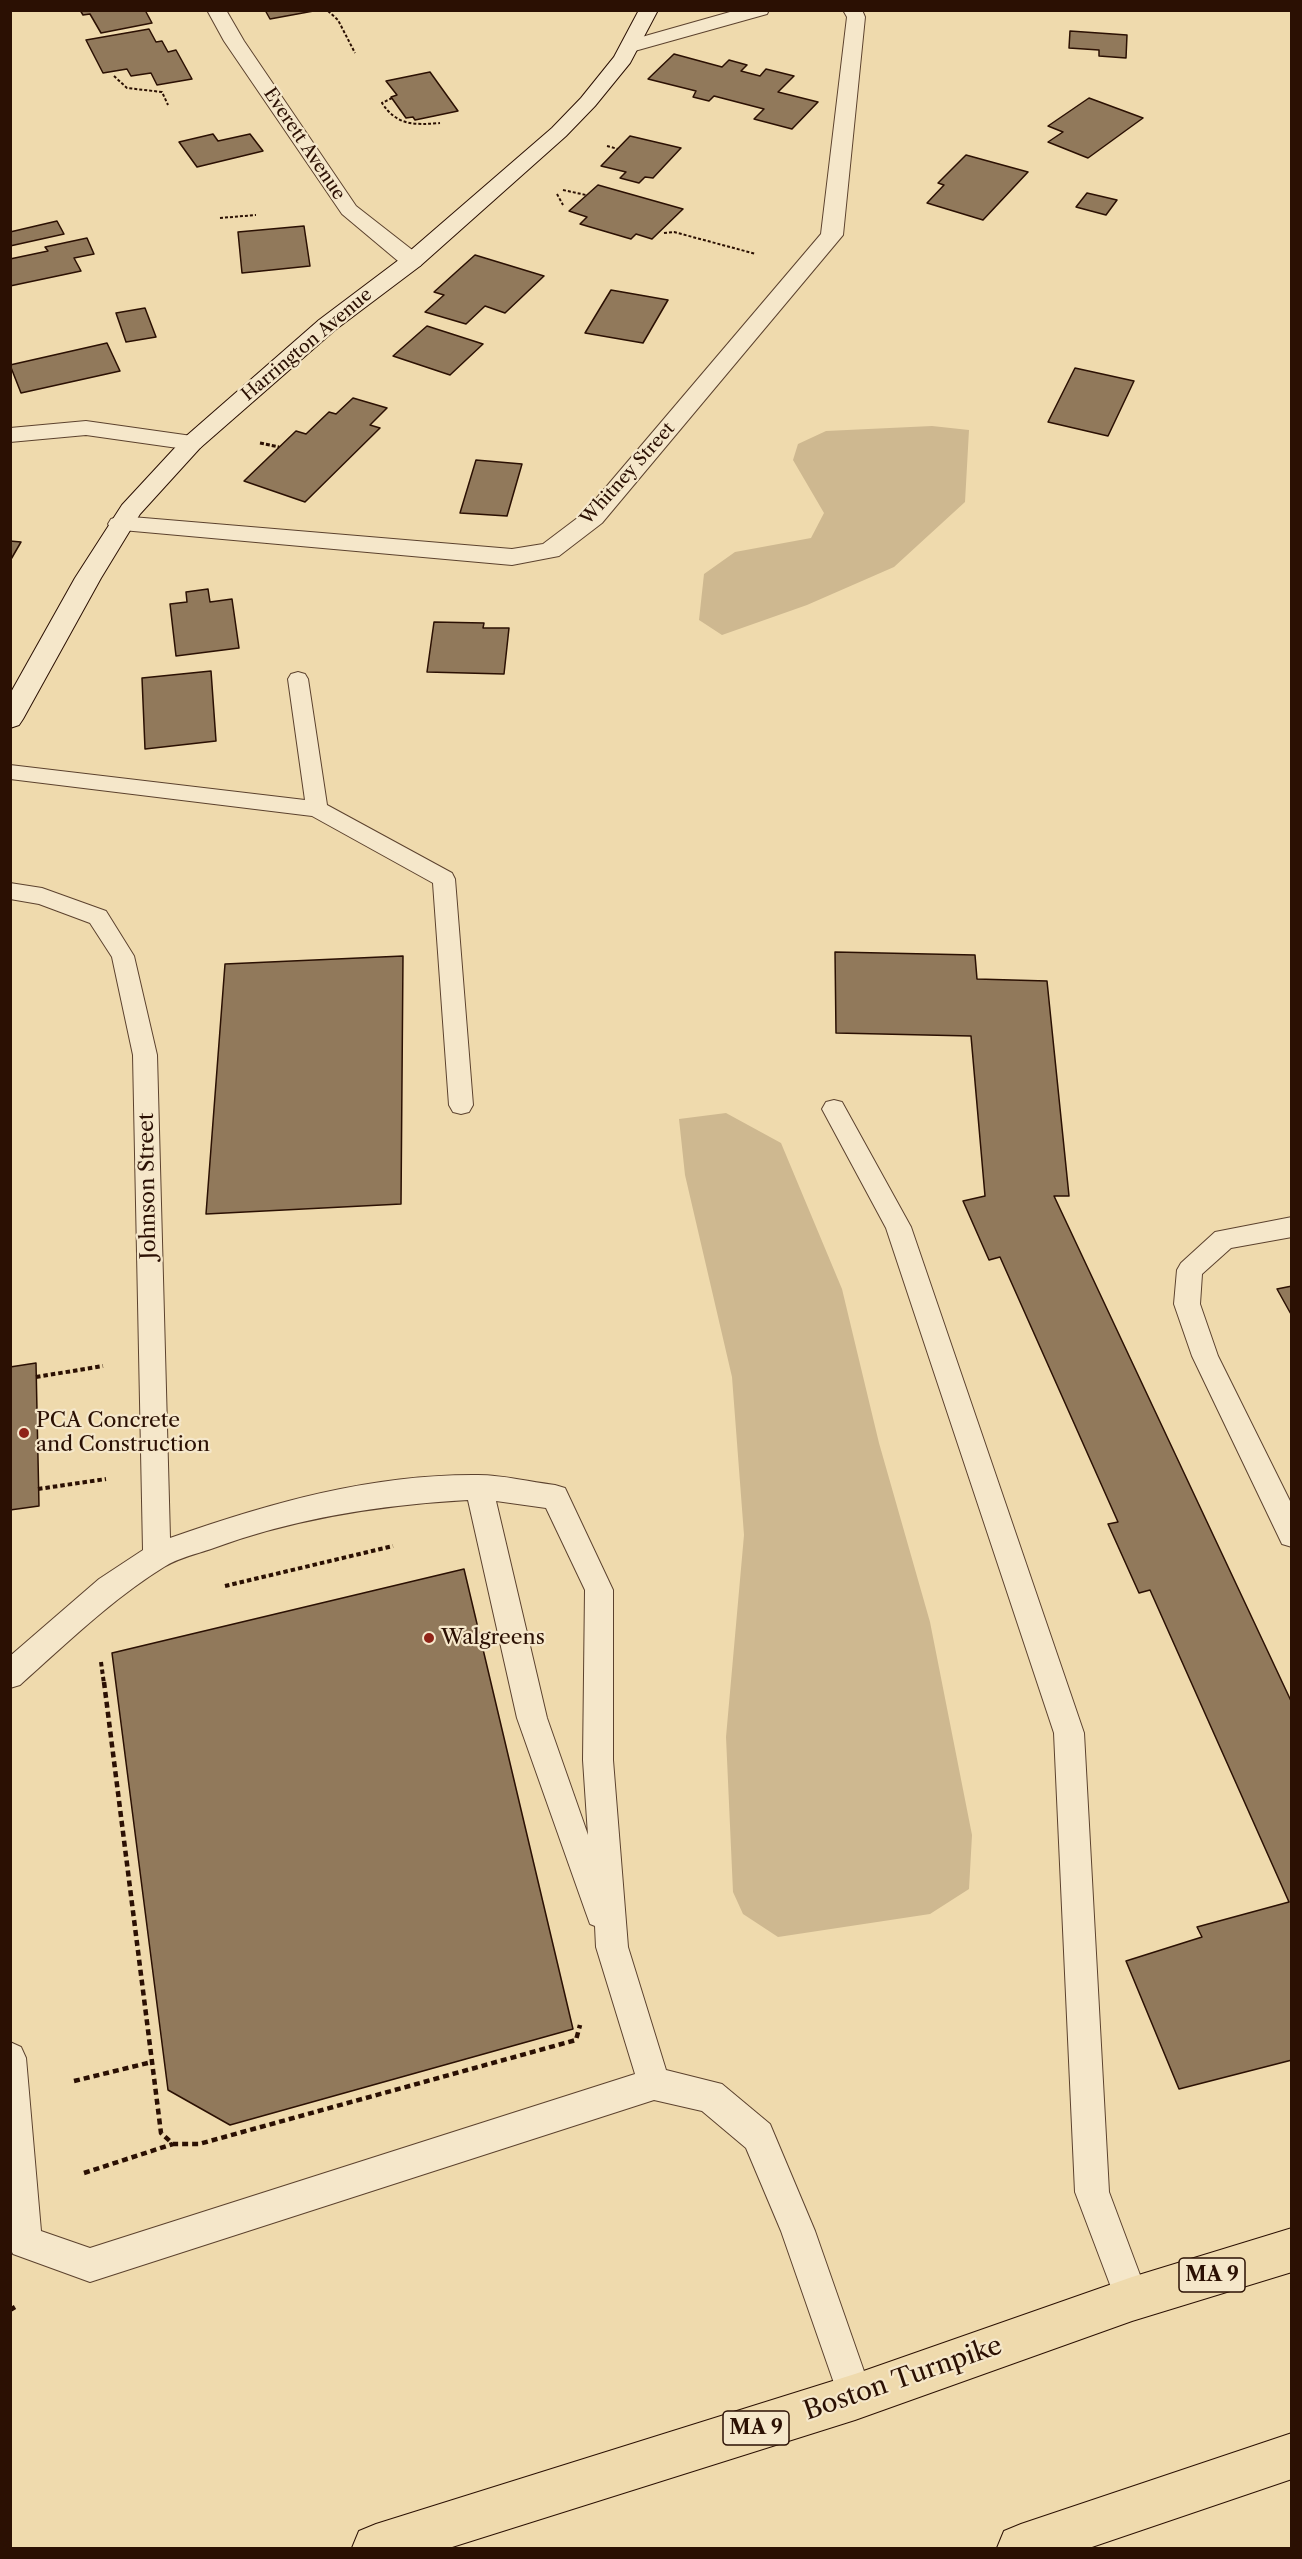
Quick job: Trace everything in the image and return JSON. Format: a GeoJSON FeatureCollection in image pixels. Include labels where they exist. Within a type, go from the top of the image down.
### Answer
{"type":"FeatureCollection","features":[{"type":"Feature","properties":{"kind":"highway","name":"Boston Turnpike"},"geometry":{"type":"LineString","coordinates":[[376,2548],[855,2397],[1132,2299],[1292,2250]]}},
{"type":"Feature","properties":{"kind":"highway"},"geometry":{"type":"LineString","coordinates":[[1021,2548],[1292,2456]]}},
{"type":"Feature","properties":{"kind":"street","name":"Everett Avenue"},"geometry":{"type":"LineString","coordinates":[[216,10],[234,41],[349,210],[412,261]]}},
{"type":"Feature","properties":{"kind":"street","name":"Harrington Avenue"},"geometry":{"type":"LineString","coordinates":[[10,718],[120,524],[192,443],[327,325],[412,261],[566,124],[607,81],[631,46],[649,10]]}},
{"type":"Feature","properties":{"kind":"street"},"geometry":{"type":"LineString","coordinates":[[631,46],[760,10]]}},
{"type":"Feature","properties":{"kind":"street","name":"Whitney Street"},"geometry":{"type":"LineString","coordinates":[[120,524],[512,557],[550,551],[593,518],[832,235],[856,17],[852,10]]}},
{"type":"Feature","properties":{"kind":"street"},"geometry":{"type":"LineString","coordinates":[[10,435],[86,428],[192,443]]}},
{"type":"Feature","properties":{"kind":"lane"},"geometry":{"type":"LineString","coordinates":[[298,679],[317,809]]}},
{"type":"Feature","properties":{"kind":"lane"},"geometry":{"type":"LineString","coordinates":[[10,772],[317,809],[444,879],[461,1106]]}},
{"type":"Feature","properties":{"kind":"lane","name":"Johnson Street"},"geometry":{"type":"LineString","coordinates":[[10,891],[42,896],[98,917],[123,956],[145,1055],[157,1556]]}},
{"type":"Feature","properties":{"kind":"lane"},"geometry":{"type":"LineString","coordinates":[[834,1109],[898,1227],[1070,1733],[1092,2192],[1132,2299]]}},
{"type":"Feature","properties":{"kind":"lane"},"geometry":{"type":"LineString","coordinates":[[1292,1227],[1224,1239],[1190,1270],[1187,1304],[1205,1356],[1292,1535]]}},
{"type":"Feature","properties":{"kind":"lane"},"geometry":{"type":"LineString","coordinates":[[479,1487],[532,1718],[612,1947],[654,2084]]}},
{"type":"Feature","properties":{"kind":"lane"},"geometry":{"type":"LineString","coordinates":[[10,1675],[109,1588],[157,1556],[239,1526],[304,1508],[399,1492],[479,1487],[555,1497],[599,1590],[598,1760],[612,1947]]}},
{"type":"Feature","properties":{"kind":"lane"},"geometry":{"type":"LineString","coordinates":[[10,2058],[25,2242],[90,2265],[654,2084],[710,2096],[758,2136],[798,2231],[855,2397]]}},
{"type":"Feature","properties":{"kind":"path"},"geometry":{"type":"LineString","coordinates":[[328,11],[338,20],[355,53]]}},
{"type":"Feature","properties":{"kind":"path"},"geometry":{"type":"LineString","coordinates":[[114,76],[127,88],[162,92],[168,105]]}},
{"type":"Feature","properties":{"kind":"path"},"geometry":{"type":"LineString","coordinates":[[392,98],[382,103],[394,119],[412,125],[440,123]]}},
{"type":"Feature","properties":{"kind":"path"},"geometry":{"type":"LineString","coordinates":[[555,188],[563,205]]}},
{"type":"Feature","properties":{"kind":"path"},"geometry":{"type":"LineString","coordinates":[[220,218],[256,215]]}},
{"type":"Feature","properties":{"kind":"path"},"geometry":{"type":"LineString","coordinates":[[664,233],[674,232],[762,256]]}},
{"type":"Feature","properties":{"kind":"path"},"geometry":{"type":"LineString","coordinates":[[36,1377],[152,1358]]}},
{"type":"Feature","properties":{"kind":"path"},"geometry":{"type":"LineString","coordinates":[[38,1489],[154,1471]]}},
{"type":"Feature","properties":{"kind":"path"},"geometry":{"type":"LineString","coordinates":[[223,1586],[395,1546]]}},
{"type":"Feature","properties":{"kind":"path"},"geometry":{"type":"LineString","coordinates":[[100,1657],[161,2133],[173,2144]]}},
{"type":"Feature","properties":{"kind":"path"},"geometry":{"type":"LineString","coordinates":[[84,2173],[173,2144],[199,2144],[576,2040],[581,2021]]}},
{"type":"Feature","properties":{"kind":"path"},"geometry":{"type":"LineString","coordinates":[[74,2081],[152,2062]]}},
{"type":"Feature","properties":{"kind":"shaded area"},"geometry":{"type":"Polygon","coordinates":[[[932,426],[969,430],[965,502],[894,567],[807,605],[722,635],[699,620],[704,574],[735,552],[811,538],[824,513],[793,460],[798,444],[826,431],[932,426]]]}},
{"type":"Feature","properties":{"kind":"shaded area"},"geometry":{"type":"Polygon","coordinates":[[[726,1113],[781,1143],[842,1289],[879,1443],[930,1622],[972,1835],[969,1889],[930,1914],[778,1937],[743,1914],[733,1892],[726,1737],[744,1535],[732,1377],[685,1175],[679,1119],[726,1113]]]}},
{"type":"Feature","properties":{"kind":"building"},"geometry":{"type":"Polygon","coordinates":[[[80,10],[145,10],[152,23],[101,33],[90,14],[83,15],[80,10]]]}},
{"type":"Feature","properties":{"kind":"building"},"geometry":{"type":"Polygon","coordinates":[[[265,10],[319,10],[270,19],[265,10]]]}},
{"type":"Feature","properties":{"kind":"building"},"geometry":{"type":"Polygon","coordinates":[[[149,29],[156,42],[162,41],[168,52],[176,50],[192,79],[157,85],[151,73],[131,76],[127,69],[103,73],[86,40],[149,29]]]}},
{"type":"Feature","properties":{"kind":"building"},"geometry":{"type":"Polygon","coordinates":[[[1070,31],[1127,35],[1126,58],[1099,56],[1099,50],[1069,48],[1070,31]]]}},
{"type":"Feature","properties":{"kind":"building"},"geometry":{"type":"Polygon","coordinates":[[[674,54],[722,67],[729,60],[747,65],[741,71],[760,76],[766,69],[794,76],[778,92],[818,102],[792,129],[754,119],[764,109],[714,96],[709,101],[693,97],[696,91],[648,79],[674,54]]]}},
{"type":"Feature","properties":{"kind":"building"},"geometry":{"type":"Polygon","coordinates":[[[430,72],[458,111],[415,120],[413,117],[406,118],[391,97],[397,95],[386,81],[430,72]]]}},
{"type":"Feature","properties":{"kind":"building"},"geometry":{"type":"Polygon","coordinates":[[[1089,98],[1143,118],[1088,158],[1048,142],[1063,132],[1048,126],[1089,98]]]}},
{"type":"Feature","properties":{"kind":"building"},"geometry":{"type":"Polygon","coordinates":[[[213,134],[218,141],[250,134],[263,151],[197,167],[179,142],[213,134]]]}},
{"type":"Feature","properties":{"kind":"building"},"geometry":{"type":"Polygon","coordinates":[[[630,136],[681,148],[653,178],[645,177],[639,183],[620,178],[626,172],[601,166],[630,136]]]}},
{"type":"Feature","properties":{"kind":"building"},"geometry":{"type":"Polygon","coordinates":[[[966,155],[1028,172],[983,220],[927,203],[944,185],[938,183],[966,155]]]}},
{"type":"Feature","properties":{"kind":"building"},"geometry":{"type":"Polygon","coordinates":[[[598,185],[683,209],[652,239],[636,234],[631,239],[580,224],[587,217],[569,211],[598,185]]]}},
{"type":"Feature","properties":{"kind":"building"},"geometry":{"type":"Polygon","coordinates":[[[1087,193],[1117,200],[1106,215],[1076,207],[1087,193]]]}},
{"type":"Feature","properties":{"kind":"building"},"geometry":{"type":"Polygon","coordinates":[[[57,221],[64,234],[10,246],[10,232],[57,221]]]}},
{"type":"Feature","properties":{"kind":"building"},"geometry":{"type":"Polygon","coordinates":[[[304,226],[310,266],[242,273],[238,232],[304,226]]]}},
{"type":"Feature","properties":{"kind":"building"},"geometry":{"type":"Polygon","coordinates":[[[87,238],[94,254],[74,258],[81,271],[10,286],[10,259],[48,251],[45,247],[87,238]]]}},
{"type":"Feature","properties":{"kind":"building"},"geometry":{"type":"Polygon","coordinates":[[[475,255],[544,276],[505,313],[485,306],[466,324],[425,312],[444,295],[434,292],[475,255]]]}},
{"type":"Feature","properties":{"kind":"building"},"geometry":{"type":"Polygon","coordinates":[[[611,290],[668,300],[643,343],[585,333],[611,290]]]}},
{"type":"Feature","properties":{"kind":"building"},"geometry":{"type":"Polygon","coordinates":[[[145,308],[156,337],[126,342],[116,313],[145,308]]]}},
{"type":"Feature","properties":{"kind":"building"},"geometry":{"type":"Polygon","coordinates":[[[427,326],[483,344],[450,375],[393,356],[427,326]]]}},
{"type":"Feature","properties":{"kind":"building"},"geometry":{"type":"Polygon","coordinates":[[[107,343],[120,371],[21,393],[10,365],[107,343]]]}},
{"type":"Feature","properties":{"kind":"building"},"geometry":{"type":"Polygon","coordinates":[[[1075,368],[1134,381],[1108,436],[1048,422],[1075,368]]]}},
{"type":"Feature","properties":{"kind":"building"},"geometry":{"type":"Polygon","coordinates":[[[353,398],[387,408],[370,425],[380,428],[305,502],[244,481],[296,431],[306,434],[329,412],[336,414],[353,398]]]}},
{"type":"Feature","properties":{"kind":"building"},"geometry":{"type":"Polygon","coordinates":[[[476,460],[522,464],[507,516],[460,513],[476,460]]]}},
{"type":"Feature","properties":{"kind":"building"},"geometry":{"type":"Polygon","coordinates":[[[10,541],[21,542],[10,561],[10,541]]]}},
{"type":"Feature","properties":{"kind":"building"},"geometry":{"type":"Polygon","coordinates":[[[208,589],[210,602],[232,599],[239,648],[176,656],[170,604],[187,602],[186,592],[208,589]]]}},
{"type":"Feature","properties":{"kind":"building"},"geometry":{"type":"Polygon","coordinates":[[[434,622],[484,623],[483,628],[509,628],[504,674],[427,672],[434,622]]]}},
{"type":"Feature","properties":{"kind":"building"},"geometry":{"type":"Polygon","coordinates":[[[211,671],[216,741],[145,749],[142,678],[211,671]]]}},
{"type":"Feature","properties":{"kind":"building"},"geometry":{"type":"Polygon","coordinates":[[[835,952],[975,955],[977,979],[1047,981],[1069,1196],[1054,1196],[1292,1703],[1292,2060],[1179,2089],[1126,1961],[1202,1937],[1197,1927],[1289,1902],[1150,1590],[1139,1593],[1108,1524],[1118,1522],[1000,1257],[989,1260],[963,1201],[985,1196],[971,1036],[836,1033],[835,952]]]}},
{"type":"Feature","properties":{"kind":"building"},"geometry":{"type":"Polygon","coordinates":[[[403,956],[401,1204],[206,1214],[225,964],[403,956]]]}},
{"type":"Feature","properties":{"kind":"building"},"geometry":{"type":"Polygon","coordinates":[[[1292,1286],[1292,1316],[1277,1289],[1292,1286]]]}},
{"type":"Feature","properties":{"kind":"building","name":"PCA Concrete and Construction"},"geometry":{"type":"Polygon","coordinates":[[[36,1363],[39,1506],[10,1510],[10,1367],[36,1363]]]}},
{"type":"Feature","properties":{"kind":"building","name":"Walgreens"},"geometry":{"type":"Polygon","coordinates":[[[464,1569],[573,2029],[230,2125],[168,2090],[112,1653],[464,1569]]]}},
{"type":"Feature","properties":{"kind":"place","name":"PCA Concrete and Construction"},"geometry":{"type":"Point","coordinates":[24,1433]}},
{"type":"Feature","properties":{"kind":"place","name":"Walgreens"},"geometry":{"type":"Point","coordinates":[429,1638]}}]}
